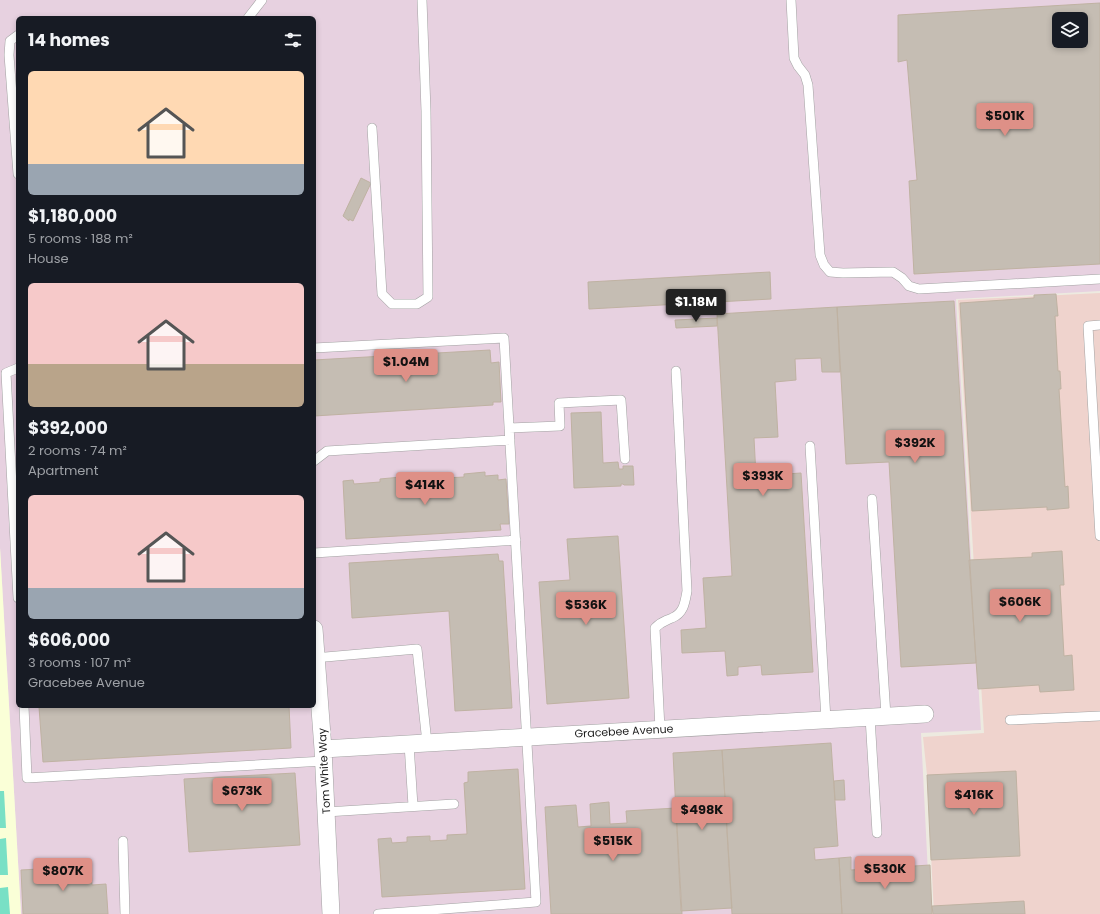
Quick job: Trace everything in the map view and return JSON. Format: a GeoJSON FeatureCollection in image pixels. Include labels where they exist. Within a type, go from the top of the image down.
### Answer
{"type":"FeatureCollection","features":[{"type":"Feature","properties":{"kind":"street","name":"Tom White Way"},"geometry":{"type":"LineString","coordinates":[[316,669],[324,755],[331,914]]}},
{"type":"Feature","properties":{"kind":"street","name":"Gracebee Avenue"},"geometry":{"type":"LineString","coordinates":[[324,755],[409,744],[925,714]]}},
{"type":"Feature","properties":{"kind":"lane"},"geometry":{"type":"LineString","coordinates":[[250,16],[262,0]]}},
{"type":"Feature","properties":{"kind":"lane"},"geometry":{"type":"LineString","coordinates":[[372,128],[382,294],[392,304],[417,304],[428,297],[426,111],[422,0]]}},
{"type":"Feature","properties":{"kind":"lane"},"geometry":{"type":"LineString","coordinates":[[790,0],[794,58],[805,75],[808,85],[820,255],[824,265],[830,272],[893,272],[902,278],[909,286],[919,289],[1100,279]]}},
{"type":"Feature","properties":{"kind":"lane"},"geometry":{"type":"LineString","coordinates":[[16,37],[10,42],[9,55],[16,148]]}},
{"type":"Feature","properties":{"kind":"lane"},"geometry":{"type":"LineString","coordinates":[[1100,325],[1088,326],[1100,536]]}},
{"type":"Feature","properties":{"kind":"lane"},"geometry":{"type":"LineString","coordinates":[[316,348],[504,338],[536,902],[378,914]]}},
{"type":"Feature","properties":{"kind":"lane"},"geometry":{"type":"LineString","coordinates":[[16,369],[6,374],[15,473],[16,522]]}},
{"type":"Feature","properties":{"kind":"lane"},"geometry":{"type":"LineString","coordinates":[[660,729],[655,628],[662,621],[673,618],[680,613],[684,606],[687,591],[676,371]]}},
{"type":"Feature","properties":{"kind":"lane"},"geometry":{"type":"LineString","coordinates":[[509,428],[560,426],[559,403],[621,400],[625,459]]}},
{"type":"Feature","properties":{"kind":"lane"},"geometry":{"type":"LineString","coordinates":[[316,459],[326,450],[510,440]]}},
{"type":"Feature","properties":{"kind":"lane"},"geometry":{"type":"LineString","coordinates":[[810,446],[826,720]]}},
{"type":"Feature","properties":{"kind":"lane"},"geometry":{"type":"LineString","coordinates":[[872,499],[878,716],[877,833]]}},
{"type":"Feature","properties":{"kind":"lane"},"geometry":{"type":"LineString","coordinates":[[316,553],[516,540]]}},
{"type":"Feature","properties":{"kind":"lane"},"geometry":{"type":"LineString","coordinates":[[316,658],[418,649],[427,743]]}},
{"type":"Feature","properties":{"kind":"lane"},"geometry":{"type":"LineString","coordinates":[[24,708],[27,778],[324,755]]}},
{"type":"Feature","properties":{"kind":"lane"},"geometry":{"type":"LineString","coordinates":[[1010,720],[1100,716]]}},
{"type":"Feature","properties":{"kind":"lane"},"geometry":{"type":"LineString","coordinates":[[409,744],[413,806]]}},
{"type":"Feature","properties":{"kind":"lane"},"geometry":{"type":"LineString","coordinates":[[326,812],[454,804]]}},
{"type":"Feature","properties":{"kind":"lane"},"geometry":{"type":"LineString","coordinates":[[123,840],[125,914]]}},
{"type":"Feature","properties":{"kind":"shaded area"},"geometry":{"type":"Polygon","coordinates":[[[0,0],[1100,0],[1100,291],[956,299],[981,730],[921,733],[930,914],[21,914],[0,548],[0,0]]]}},
{"type":"Feature","properties":{"kind":"shaded area"},"geometry":{"type":"Polygon","coordinates":[[[1100,293],[1100,914],[934,914],[927,775],[923,737],[984,733],[958,300],[1100,293]]]}},
{"type":"Feature","properties":{"kind":"shaded area"},"geometry":{"type":"Polygon","coordinates":[[[0,548],[21,914],[0,914],[0,548]]]}},
{"type":"Feature","properties":{"kind":"green space"},"geometry":{"type":"Polygon","coordinates":[[[0,791],[4,791],[6,828],[0,828],[0,791]]]}},
{"type":"Feature","properties":{"kind":"green space"},"geometry":{"type":"Polygon","coordinates":[[[6,838],[8,875],[0,875],[0,839],[6,838]]]}},
{"type":"Feature","properties":{"kind":"green space"},"geometry":{"type":"Polygon","coordinates":[[[8,887],[10,914],[0,914],[0,888],[8,887]]]}},
{"type":"Feature","properties":{"kind":"building"},"geometry":{"type":"Polygon","coordinates":[[[1100,3],[1100,264],[914,274],[909,181],[917,180],[907,60],[898,62],[898,15],[1100,3]]]}},
{"type":"Feature","properties":{"kind":"building"},"geometry":{"type":"Polygon","coordinates":[[[361,178],[371,183],[353,221],[349,219],[349,221],[343,216],[361,178]]]}},
{"type":"Feature","properties":{"kind":"building"},"geometry":{"type":"Polygon","coordinates":[[[770,272],[771,299],[589,309],[588,282],[770,272]]]}},
{"type":"Feature","properties":{"kind":"building"},"geometry":{"type":"Polygon","coordinates":[[[1056,294],[1058,316],[1055,316],[1058,371],[1060,371],[1061,389],[1059,389],[1065,487],[1068,486],[1069,508],[1047,510],[1047,507],[972,511],[960,303],[1034,298],[1034,295],[1056,294]]]}},
{"type":"Feature","properties":{"kind":"building"},"geometry":{"type":"Polygon","coordinates":[[[954,301],[976,663],[901,667],[889,462],[846,464],[837,307],[954,301]]]}},
{"type":"Feature","properties":{"kind":"building"},"geometry":{"type":"Polygon","coordinates":[[[837,307],[840,372],[822,372],[821,358],[795,359],[796,380],[775,382],[778,437],[754,438],[756,476],[801,473],[813,672],[762,675],[761,665],[738,667],[738,675],[727,676],[725,651],[682,653],[681,630],[706,628],[703,578],[732,576],[717,314],[837,307]]]}},
{"type":"Feature","properties":{"kind":"building"},"geometry":{"type":"Polygon","coordinates":[[[717,318],[717,326],[676,328],[675,320],[717,318]]]}},
{"type":"Feature","properties":{"kind":"building"},"geometry":{"type":"Polygon","coordinates":[[[490,350],[491,363],[499,362],[501,402],[493,402],[493,405],[316,416],[316,360],[490,350]]]}},
{"type":"Feature","properties":{"kind":"building"},"geometry":{"type":"Polygon","coordinates":[[[601,412],[603,463],[618,462],[619,469],[623,469],[623,466],[633,466],[634,485],[621,484],[621,486],[574,488],[571,413],[601,412]]]}},
{"type":"Feature","properties":{"kind":"building"},"geometry":{"type":"Polygon","coordinates":[[[485,472],[485,476],[498,475],[498,480],[506,479],[509,524],[500,524],[501,530],[346,539],[343,481],[353,480],[354,484],[380,482],[380,479],[401,477],[401,481],[424,480],[423,476],[445,475],[446,478],[464,477],[464,474],[485,472]]]}},
{"type":"Feature","properties":{"kind":"building"},"geometry":{"type":"Polygon","coordinates":[[[618,536],[629,698],[547,704],[539,582],[570,580],[567,539],[618,536]]]}},
{"type":"Feature","properties":{"kind":"building"},"geometry":{"type":"Polygon","coordinates":[[[1062,551],[1064,585],[1060,585],[1064,656],[1072,655],[1074,690],[1040,692],[1039,685],[978,689],[969,560],[1032,557],[1032,553],[1062,551]]]}},
{"type":"Feature","properties":{"kind":"building"},"geometry":{"type":"Polygon","coordinates":[[[498,554],[499,561],[503,561],[512,708],[455,711],[449,611],[352,618],[349,563],[498,554]]]}},
{"type":"Feature","properties":{"kind":"building"},"geometry":{"type":"Polygon","coordinates":[[[39,708],[289,708],[291,748],[43,762],[39,708]]]}},
{"type":"Feature","properties":{"kind":"building"},"geometry":{"type":"Polygon","coordinates":[[[831,743],[838,846],[814,848],[815,860],[839,858],[842,914],[732,914],[722,750],[831,743]]]}},
{"type":"Feature","properties":{"kind":"building"},"geometry":{"type":"Polygon","coordinates":[[[722,750],[732,908],[681,911],[673,753],[722,750]]]}},
{"type":"Feature","properties":{"kind":"building"},"geometry":{"type":"Polygon","coordinates":[[[518,769],[525,889],[382,897],[378,839],[391,838],[392,843],[407,842],[407,837],[430,836],[430,841],[447,840],[447,835],[467,834],[464,783],[468,782],[468,772],[518,769]]]}},
{"type":"Feature","properties":{"kind":"building"},"geometry":{"type":"Polygon","coordinates":[[[1016,771],[1020,856],[931,860],[927,775],[1016,771]]]}},
{"type":"Feature","properties":{"kind":"building"},"geometry":{"type":"Polygon","coordinates":[[[295,773],[300,845],[189,852],[184,779],[295,773]]]}},
{"type":"Feature","properties":{"kind":"building"},"geometry":{"type":"Polygon","coordinates":[[[844,780],[845,800],[835,800],[834,781],[844,780]]]}},
{"type":"Feature","properties":{"kind":"building"},"geometry":{"type":"Polygon","coordinates":[[[609,802],[610,824],[627,823],[626,811],[676,808],[682,914],[551,914],[545,807],[576,805],[578,827],[591,826],[590,804],[609,802]]]}},
{"type":"Feature","properties":{"kind":"building"},"geometry":{"type":"Polygon","coordinates":[[[851,857],[851,870],[930,865],[932,914],[842,914],[839,858],[851,857]]]}},
{"type":"Feature","properties":{"kind":"building"},"geometry":{"type":"Polygon","coordinates":[[[91,866],[92,885],[106,884],[108,914],[23,914],[21,870],[91,866]]]}},
{"type":"Feature","properties":{"kind":"building"},"geometry":{"type":"Polygon","coordinates":[[[1024,901],[1025,914],[933,914],[932,906],[1024,901]]]}}]}
